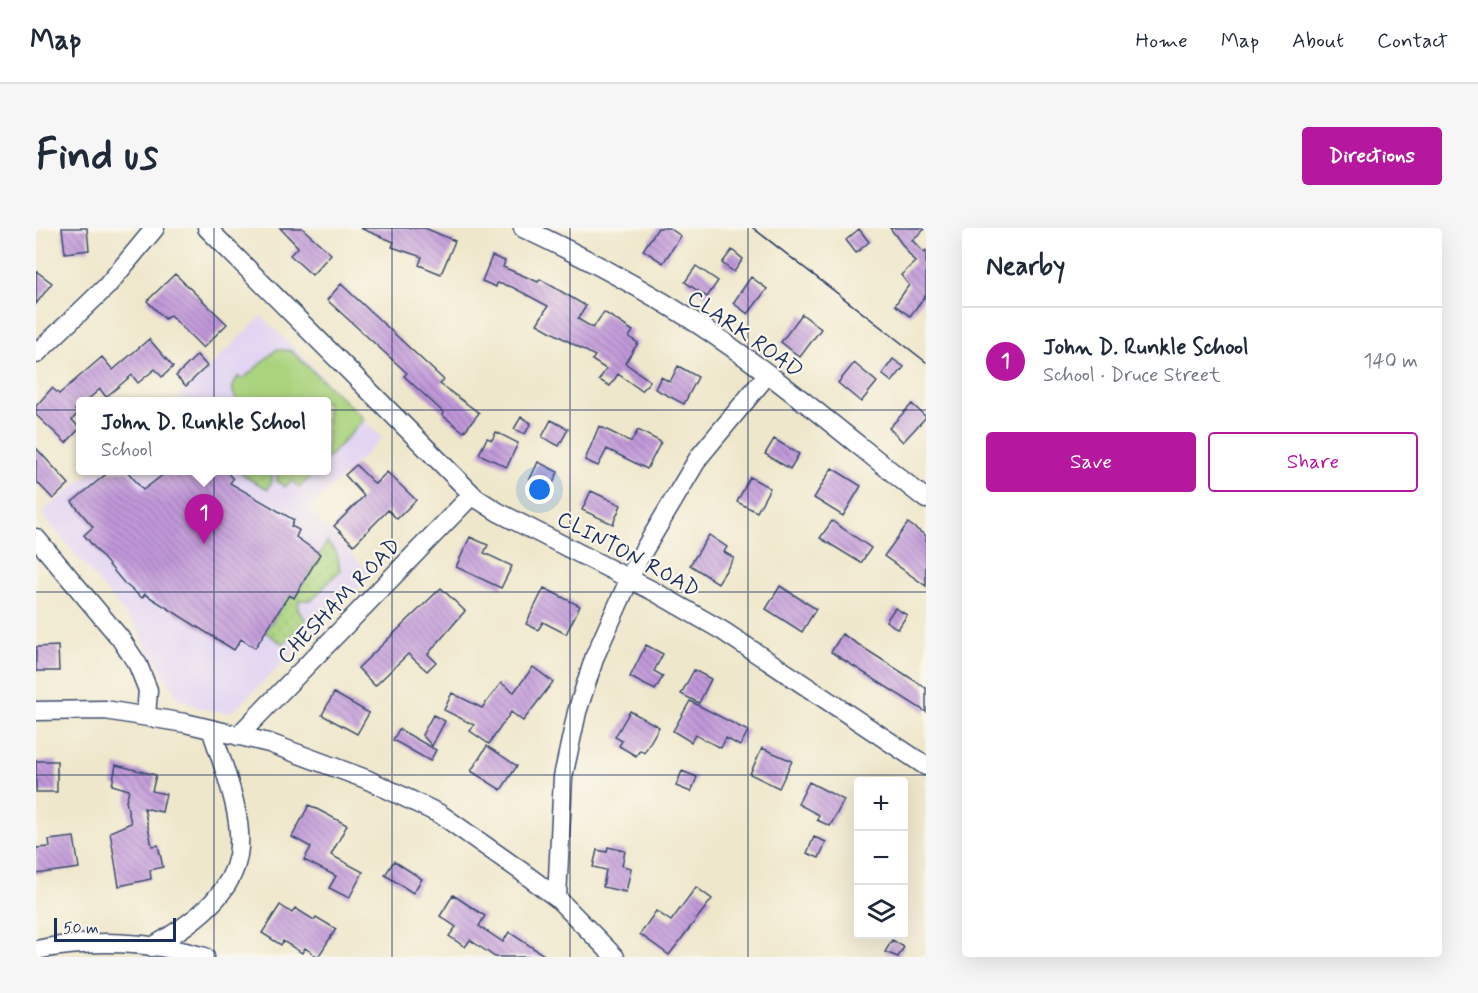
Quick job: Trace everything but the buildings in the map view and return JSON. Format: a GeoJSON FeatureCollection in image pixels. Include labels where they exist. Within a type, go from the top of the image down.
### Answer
{"type":"FeatureCollection","features":[{"type":"Feature","properties":{"kind":"street"},"geometry":{"type":"LineString","coordinates":[[36,354],[106,287],[155,228]]}},
{"type":"Feature","properties":{"kind":"street","name":"CLINTON ROAD"},"geometry":{"type":"LineString","coordinates":[[207,228],[472,495],[498,512],[629,578],[723,631],[926,766]]}},
{"type":"Feature","properties":{"kind":"street","name":"CLARK ROAD"},"geometry":{"type":"LineString","coordinates":[[523,228],[559,245],[687,317],[767,375],[926,499]]}},
{"type":"Feature","properties":{"kind":"street"},"geometry":{"type":"LineString","coordinates":[[557,898],[563,777],[577,712],[595,656],[629,578],[699,457],[767,375]]}},
{"type":"Feature","properties":{"kind":"street","name":"CHESHAM ROAD"},"geometry":{"type":"LineString","coordinates":[[238,736],[472,495]]}},
{"type":"Feature","properties":{"kind":"street"},"geometry":{"type":"LineString","coordinates":[[36,538],[120,638],[138,665],[148,690],[146,716]]}},
{"type":"Feature","properties":{"kind":"street"},"geometry":{"type":"LineString","coordinates":[[36,711],[105,710],[211,729],[269,743],[366,779],[440,814],[557,898],[615,957]]}},
{"type":"Feature","properties":{"kind":"street"},"geometry":{"type":"LineString","coordinates":[[152,946],[204,911],[220,894],[236,865],[240,847],[238,813],[211,729]]}},
{"type":"Feature","properties":{"kind":"street"},"geometry":{"type":"LineString","coordinates":[[36,950],[57,946],[115,943],[176,949],[205,957]]}},
{"type":"Feature","properties":{"kind":"shaded area"},"geometry":{"type":"Polygon","coordinates":[[[262,316],[382,438],[309,509],[371,575],[236,709],[227,713],[199,708],[179,698],[144,644],[140,632],[41,513],[88,475],[331,475],[331,397],[178,397],[262,316]]]}},
{"type":"Feature","properties":{"kind":"green space"},"geometry":{"type":"Polygon","coordinates":[[[277,349],[291,351],[364,419],[331,455],[331,397],[235,397],[234,383],[238,377],[243,379],[277,349]]]}},
{"type":"Feature","properties":{"kind":"green space"},"geometry":{"type":"Polygon","coordinates":[[[244,475],[272,475],[268,489],[244,475]]]}},
{"type":"Feature","properties":{"kind":"green space"},"geometry":{"type":"Polygon","coordinates":[[[277,475],[312,475],[300,487],[291,481],[285,487],[277,481],[277,475]]]}},
{"type":"Feature","properties":{"kind":"green space"},"geometry":{"type":"Polygon","coordinates":[[[327,542],[337,553],[340,570],[312,600],[299,600],[298,610],[306,620],[283,644],[265,632],[289,595],[295,598],[327,542]]]}},
{"type":"Feature","properties":{"kind":"tram line"},"geometry":{"type":"LineString","coordinates":[[753,228],[926,362]]}},
{"type":"Feature","properties":{"kind":"place","name":"John D. Runkle School"},"geometry":{"type":"Point","coordinates":[204,544]}}]}
